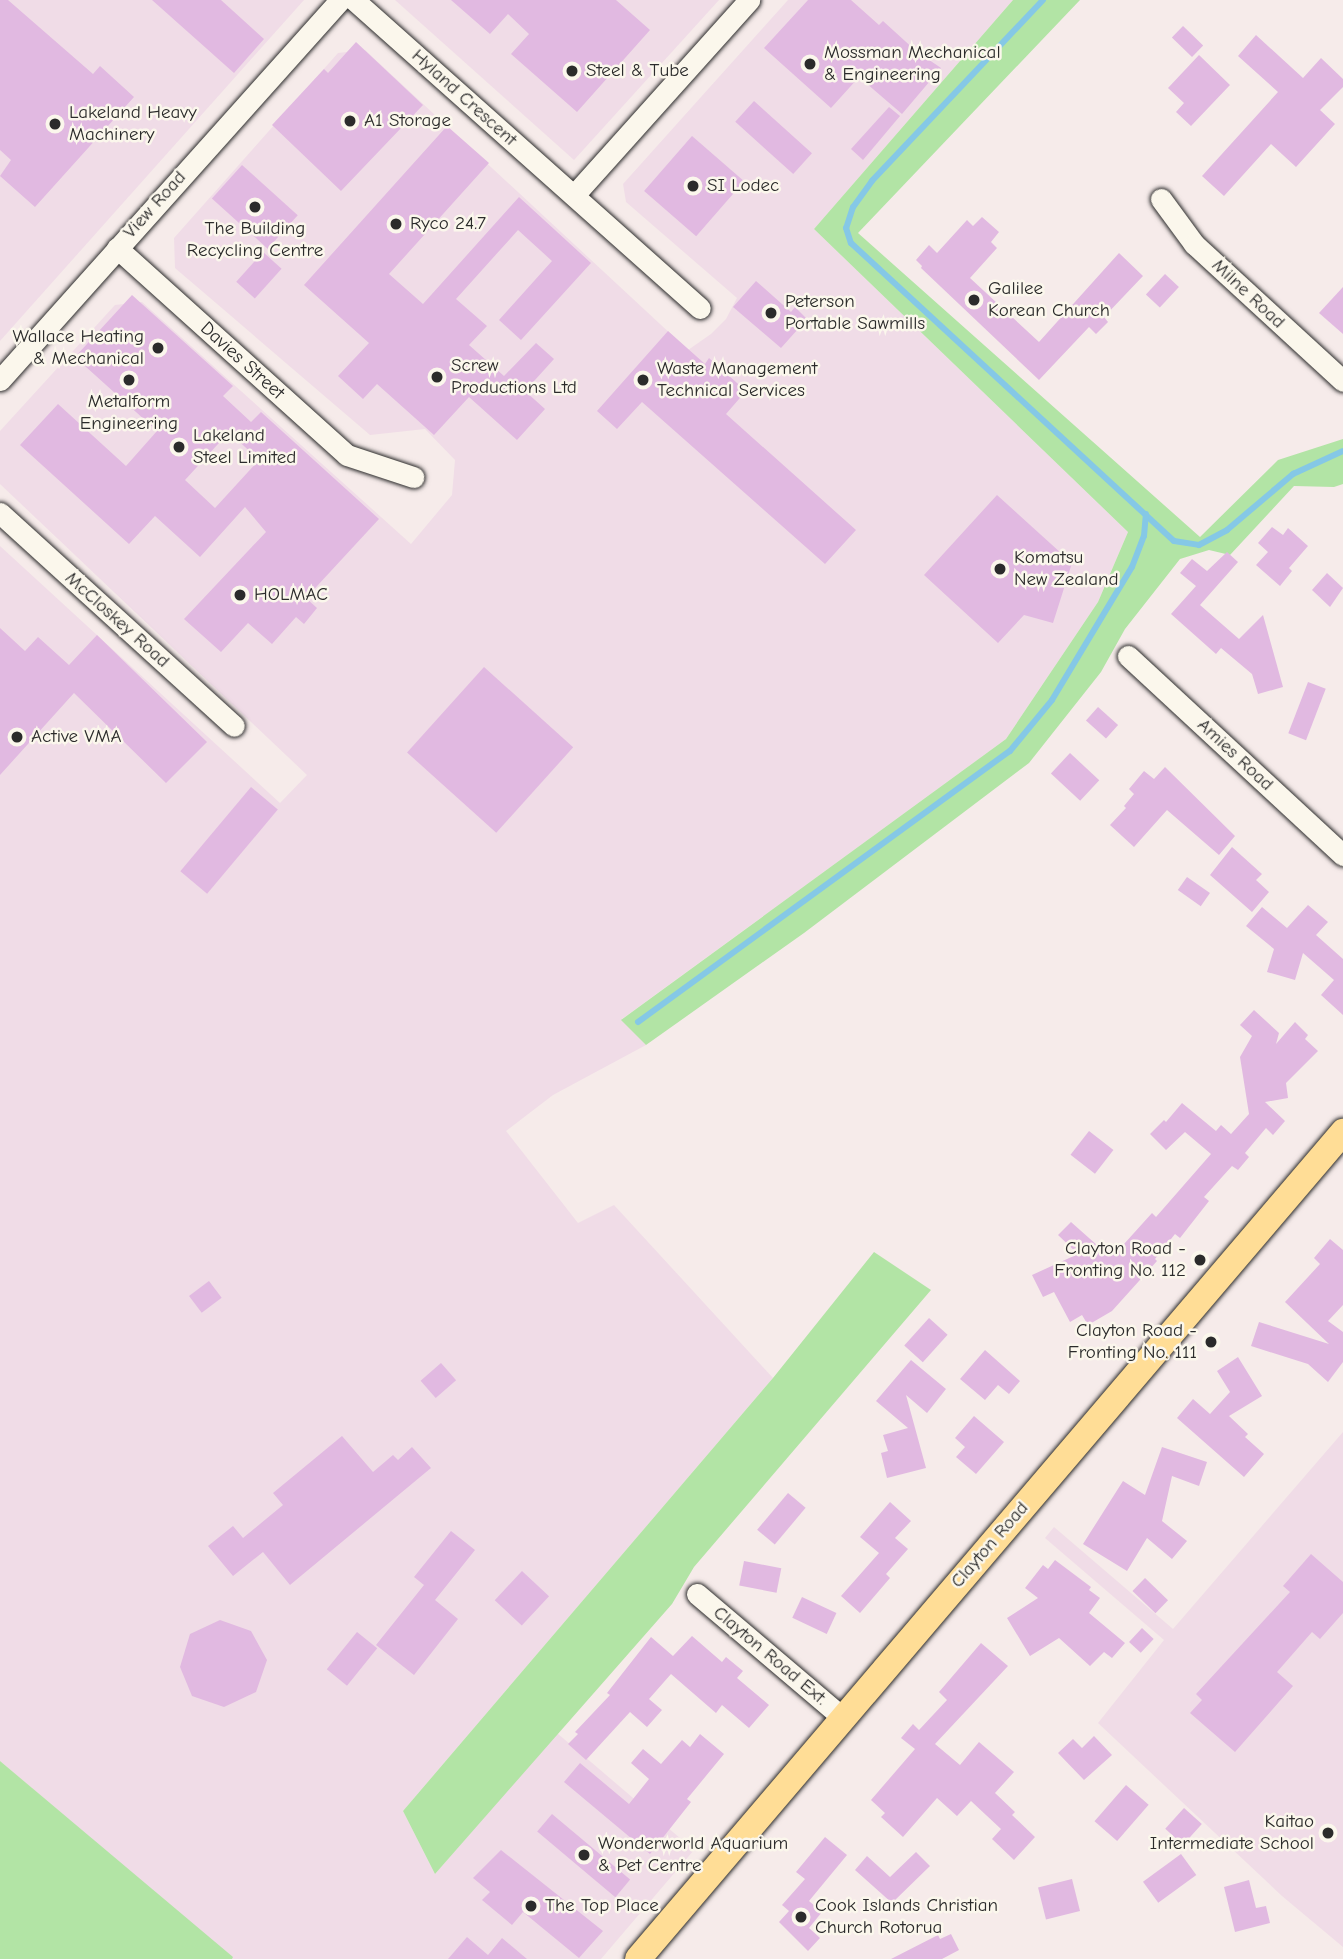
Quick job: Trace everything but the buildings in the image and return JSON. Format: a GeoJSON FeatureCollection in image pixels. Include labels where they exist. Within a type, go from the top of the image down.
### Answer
{"type":"FeatureCollection","features":[{"type":"Feature","properties":{"kind":"main road","name":"Clayton Road"},"geometry":{"type":"LineString","coordinates":[[638,1959],[1343,1132]]}},
{"type":"Feature","properties":{"kind":"street","name":"View Road"},"geometry":{"type":"LineString","coordinates":[[0,380],[340,0]]}},
{"type":"Feature","properties":{"kind":"street","name":"Hyland Crescent"},"geometry":{"type":"LineString","coordinates":[[354,0],[700,308]]}},
{"type":"Feature","properties":{"kind":"street"},"geometry":{"type":"LineString","coordinates":[[575,194],[749,0]]}},
{"type":"Feature","properties":{"kind":"street","name":"Milne Road"},"geometry":{"type":"LineString","coordinates":[[1161,200],[1194,244],[1343,381]]}},
{"type":"Feature","properties":{"kind":"street","name":"Davies Street"},"geometry":{"type":"LineString","coordinates":[[117,248],[347,456],[413,477]]}},
{"type":"Feature","properties":{"kind":"street","name":"McCloskey Road"},"geometry":{"type":"LineString","coordinates":[[0,513],[234,726]]}},
{"type":"Feature","properties":{"kind":"street","name":"Amies Road"},"geometry":{"type":"LineString","coordinates":[[1128,656],[1343,855]]}},
{"type":"Feature","properties":{"kind":"street","name":"Clayton Road Ext."},"geometry":{"type":"LineString","coordinates":[[697,1594],[842,1717]]}},
{"type":"Feature","properties":{"kind":"shaded area"},"geometry":{"type":"Polygon","coordinates":[[[0,0],[304,0],[0,341],[0,0]]]}},
{"type":"Feature","properties":{"kind":"shaded area"},"geometry":{"type":"Polygon","coordinates":[[[395,0],[719,0],[574,160],[395,0]]]}},
{"type":"Feature","properties":{"kind":"shaded area"},"geometry":{"type":"Polygon","coordinates":[[[788,0],[1013,0],[814,229],[1128,532],[1098,602],[1006,739],[622,1019],[646,1045],[553,1095],[506,1131],[578,1223],[614,1205],[773,1378],[403,1811],[435,1874],[557,1733],[694,1850],[601,1959],[232,1959],[0,1761],[0,546],[280,803],[307,775],[0,484],[0,431],[115,305],[142,302],[411,544],[452,495],[455,460],[425,429],[370,435],[175,268],[174,238],[338,53],[365,50],[688,350],[711,334],[726,319],[737,298],[626,202],[623,184],[788,0]]]}},
{"type":"Feature","properties":{"kind":"shaded area"},"geometry":{"type":"Polygon","coordinates":[[[1343,1432],[1343,1947],[1282,1896],[1098,1723],[1164,1640],[1045,1538],[1054,1527],[1173,1629],[1343,1432]]]}},
{"type":"Feature","properties":{"kind":"green space"},"geometry":{"type":"Polygon","coordinates":[[[1013,0],[1080,0],[858,233],[1200,537],[1278,460],[1343,439],[1343,484],[1334,487],[1294,486],[1230,555],[1209,550],[1180,559],[1125,629],[1101,672],[1029,763],[804,933],[646,1045],[621,1020],[1006,739],[1098,602],[1128,532],[814,229],[1013,0]]]}},
{"type":"Feature","properties":{"kind":"green space"},"geometry":{"type":"Polygon","coordinates":[[[874,1252],[931,1290],[694,1567],[672,1604],[435,1874],[403,1811],[773,1378],[874,1252]]]}},
{"type":"Feature","properties":{"kind":"green space"},"geometry":{"type":"Polygon","coordinates":[[[0,1761],[233,1957],[232,1959],[0,1959],[0,1761]]]}},
{"type":"Feature","properties":{"kind":"waterway"},"geometry":{"type":"LineString","coordinates":[[1043,0],[872,181],[853,207],[846,228],[851,243],[1174,541],[1199,545],[1227,530],[1293,474],[1343,451]]}},
{"type":"Feature","properties":{"kind":"waterway"},"geometry":{"type":"LineString","coordinates":[[638,1022],[1010,751],[1052,700],[1132,567],[1144,536],[1146,514]]}},
{"type":"Feature","properties":{"kind":"place","name":"Mossman Mechanical & Engineering"},"geometry":{"type":"Point","coordinates":[810,64]}},
{"type":"Feature","properties":{"kind":"place","name":"Steel & Tube"},"geometry":{"type":"Point","coordinates":[572,71]}},
{"type":"Feature","properties":{"kind":"place","name":"A1 Storage"},"geometry":{"type":"Point","coordinates":[350,121]}},
{"type":"Feature","properties":{"kind":"place","name":"Lakeland Heavy Machinery"},"geometry":{"type":"Point","coordinates":[55,124]}},
{"type":"Feature","properties":{"kind":"place","name":"SI Lodec"},"geometry":{"type":"Point","coordinates":[693,186]}},
{"type":"Feature","properties":{"kind":"place","name":"The Building Recycling Centre"},"geometry":{"type":"Point","coordinates":[255,207]}},
{"type":"Feature","properties":{"kind":"place","name":"Ryco 24.7"},"geometry":{"type":"Point","coordinates":[396,224]}},
{"type":"Feature","properties":{"kind":"place","name":"Galilee Korean Church"},"geometry":{"type":"Point","coordinates":[974,300]}},
{"type":"Feature","properties":{"kind":"place","name":"Peterson Portable Sawmills"},"geometry":{"type":"Point","coordinates":[771,313]}},
{"type":"Feature","properties":{"kind":"place","name":"Wallace Heating & Mechanical"},"geometry":{"type":"Point","coordinates":[158,348]}},
{"type":"Feature","properties":{"kind":"place","name":"Screw Productions Ltd"},"geometry":{"type":"Point","coordinates":[437,377]}},
{"type":"Feature","properties":{"kind":"place","name":"Metalform Engineering"},"geometry":{"type":"Point","coordinates":[129,380]}},
{"type":"Feature","properties":{"kind":"place","name":"Waste Management Technical Services"},"geometry":{"type":"Point","coordinates":[643,380]}},
{"type":"Feature","properties":{"kind":"place","name":"Lakeland Steel Limited"},"geometry":{"type":"Point","coordinates":[179,447]}},
{"type":"Feature","properties":{"kind":"place","name":"Komatsu New Zealand"},"geometry":{"type":"Point","coordinates":[1000,569]}},
{"type":"Feature","properties":{"kind":"place","name":"HOLMAC"},"geometry":{"type":"Point","coordinates":[240,595]}},
{"type":"Feature","properties":{"kind":"place","name":"Active VMA"},"geometry":{"type":"Point","coordinates":[17,737]}},
{"type":"Feature","properties":{"kind":"place","name":"Clayton Road - Fronting No. 112"},"geometry":{"type":"Point","coordinates":[1200,1260]}},
{"type":"Feature","properties":{"kind":"place","name":"Clayton Road - Fronting No. 111"},"geometry":{"type":"Point","coordinates":[1211,1342]}},
{"type":"Feature","properties":{"kind":"place","name":"Kaitao Intermediate School"},"geometry":{"type":"Point","coordinates":[1328,1833]}},
{"type":"Feature","properties":{"kind":"place","name":"Wonderworld Aquarium & Pet Centre"},"geometry":{"type":"Point","coordinates":[584,1855]}},
{"type":"Feature","properties":{"kind":"place","name":"The Top Place"},"geometry":{"type":"Point","coordinates":[531,1906]}},
{"type":"Feature","properties":{"kind":"place","name":"Cook Islands Christian Church Rotorua"},"geometry":{"type":"Point","coordinates":[801,1917]}}]}
